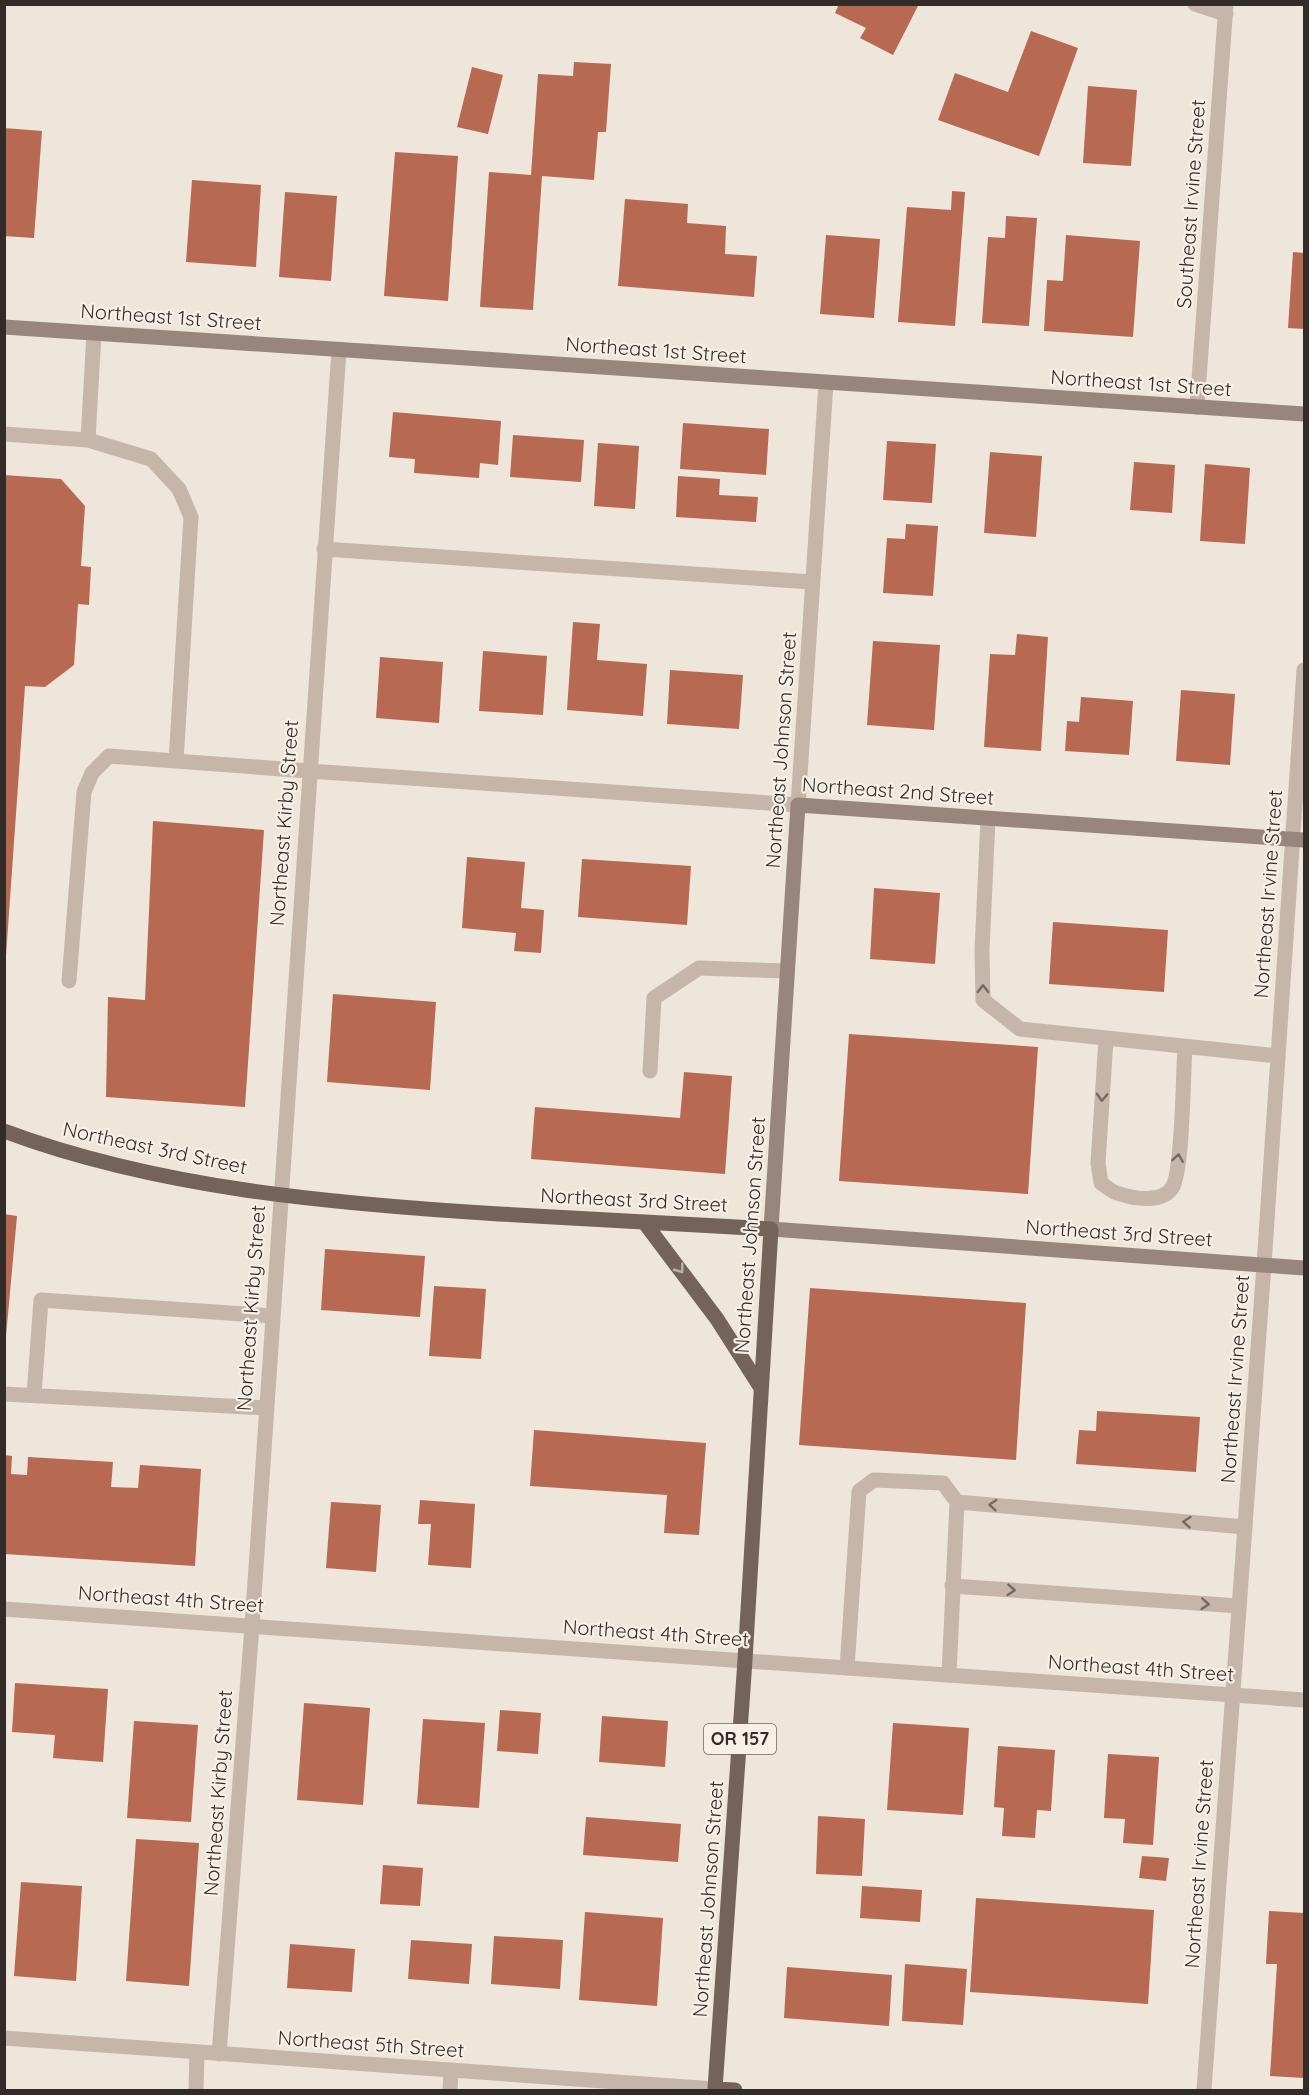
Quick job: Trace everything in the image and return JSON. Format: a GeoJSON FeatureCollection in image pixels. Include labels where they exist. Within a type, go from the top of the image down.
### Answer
{"type":"FeatureCollection","features":[{"type":"Feature","properties":{"kind":"main road","name":"Northeast 3rd Street"},"geometry":{"type":"LineString","coordinates":[[4,1131],[44,1146],[163,1175],[280,1194],[401,1208],[771,1229]]}},
{"type":"Feature","properties":{"kind":"main road"},"geometry":{"type":"LineString","coordinates":[[644,1222],[717,1319],[761,1388]]}},
{"type":"Feature","properties":{"kind":"main road","name":"Northeast Johnson Street"},"geometry":{"type":"LineString","coordinates":[[715,2090],[745,1660],[771,1229]]}},
{"type":"Feature","properties":{"kind":"main road","name":"Northeast 5th Street"},"geometry":{"type":"LineString","coordinates":[[715,2090],[735,2091]]}},
{"type":"Feature","properties":{"kind":"street"},"geometry":{"type":"LineString","coordinates":[[1195,4],[1226,9]]}},
{"type":"Feature","properties":{"kind":"street","name":"Southeast Irvine Street"},"geometry":{"type":"LineString","coordinates":[[1197,407],[1226,9]]}},
{"type":"Feature","properties":{"kind":"street","name":"Northeast 1st Street"},"geometry":{"type":"LineString","coordinates":[[4,327],[1305,414]]}},
{"type":"Feature","properties":{"kind":"street"},"geometry":{"type":"LineString","coordinates":[[88,440],[94,333]]}},
{"type":"Feature","properties":{"kind":"street","name":"Northeast Kirby Street"},"geometry":{"type":"LineString","coordinates":[[219,2054],[252,1626],[339,350]]}},
{"type":"Feature","properties":{"kind":"street","name":"Northeast Johnson Street"},"geometry":{"type":"LineString","coordinates":[[771,1229],[826,383]]}},
{"type":"Feature","properties":{"kind":"street"},"geometry":{"type":"LineString","coordinates":[[4,434],[88,440],[151,459],[179,489],[191,517],[176,761]]}},
{"type":"Feature","properties":{"kind":"street"},"geometry":{"type":"LineString","coordinates":[[324,549],[812,582]]}},
{"type":"Feature","properties":{"kind":"street","name":"Northeast Irvine Street"},"geometry":{"type":"LineString","coordinates":[[1204,2091],[1278,1056],[1299,840],[1305,670]]}},
{"type":"Feature","properties":{"kind":"street","name":"Northeast 2nd Street"},"geometry":{"type":"LineString","coordinates":[[69,981],[84,792],[92,773],[109,756],[1299,840]]}},
{"type":"Feature","properties":{"kind":"street"},"geometry":{"type":"LineString","coordinates":[[988,819],[982,950],[983,1000],[1020,1029],[1278,1056]]}},
{"type":"Feature","properties":{"kind":"street"},"geometry":{"type":"LineString","coordinates":[[650,1071],[654,998],[669,987],[699,968],[787,971]]}},
{"type":"Feature","properties":{"kind":"street"},"geometry":{"type":"LineString","coordinates":[[1106,1039],[1098,1163],[1101,1183],[1118,1194],[1145,1198],[1164,1196],[1173,1187],[1180,1151],[1185,1047]]}},
{"type":"Feature","properties":{"kind":"street","name":"Northeast 3rd Street"},"geometry":{"type":"LineString","coordinates":[[771,1229],[1305,1268]]}},
{"type":"Feature","properties":{"kind":"street"},"geometry":{"type":"LineString","coordinates":[[34,1395],[41,1300],[272,1316]]}},
{"type":"Feature","properties":{"kind":"street"},"geometry":{"type":"LineString","coordinates":[[4,1394],[266,1408]]}},
{"type":"Feature","properties":{"kind":"street"},"geometry":{"type":"LineString","coordinates":[[847,1668],[859,1491],[874,1480],[943,1483],[957,1502],[949,1675]]}},
{"type":"Feature","properties":{"kind":"street"},"geometry":{"type":"LineString","coordinates":[[957,1502],[1245,1527]]}},
{"type":"Feature","properties":{"kind":"street"},"geometry":{"type":"LineString","coordinates":[[952,1586],[1239,1606]]}},
{"type":"Feature","properties":{"kind":"street","name":"Northeast 4th Street"},"geometry":{"type":"LineString","coordinates":[[4,1609],[1305,1700]]}},
{"type":"Feature","properties":{"kind":"street","name":"Northeast 5th Street"},"geometry":{"type":"LineString","coordinates":[[4,2038],[715,2090]]}},
{"type":"Feature","properties":{"kind":"street"},"geometry":{"type":"LineString","coordinates":[[196,2091],[197,2052]]}},
{"type":"Feature","properties":{"kind":"street"},"geometry":{"type":"LineString","coordinates":[[450,2091],[451,2071]]}},
{"type":"Feature","properties":{"kind":"building"},"geometry":{"type":"Polygon","coordinates":[[[839,4],[919,4],[893,55],[860,38],[866,28],[835,13],[839,4]]]}},
{"type":"Feature","properties":{"kind":"building"},"geometry":{"type":"Polygon","coordinates":[[[1031,31],[1078,48],[1039,156],[938,120],[955,73],[1008,92],[1031,31]]]}},
{"type":"Feature","properties":{"kind":"building"},"geometry":{"type":"Polygon","coordinates":[[[574,62],[611,64],[606,132],[598,132],[594,180],[542,176],[533,310],[480,307],[489,172],[531,175],[538,74],[573,76],[574,62]]]}},
{"type":"Feature","properties":{"kind":"building"},"geometry":{"type":"Polygon","coordinates":[[[472,67],[503,75],[488,134],[457,127],[472,67]]]}},
{"type":"Feature","properties":{"kind":"building"},"geometry":{"type":"Polygon","coordinates":[[[1088,86],[1137,90],[1131,166],[1083,163],[1088,86]]]}},
{"type":"Feature","properties":{"kind":"building"},"geometry":{"type":"Polygon","coordinates":[[[4,128],[42,131],[34,238],[4,236],[4,128]]]}},
{"type":"Feature","properties":{"kind":"building"},"geometry":{"type":"Polygon","coordinates":[[[395,152],[458,156],[448,301],[384,296],[395,152]]]}},
{"type":"Feature","properties":{"kind":"building"},"geometry":{"type":"Polygon","coordinates":[[[192,180],[261,185],[256,267],[186,262],[192,180]]]}},
{"type":"Feature","properties":{"kind":"building"},"geometry":{"type":"Polygon","coordinates":[[[952,191],[965,192],[955,326],[898,322],[907,207],[951,210],[952,191]]]}},
{"type":"Feature","properties":{"kind":"building"},"geometry":{"type":"Polygon","coordinates":[[[285,192],[337,196],[331,281],[279,277],[285,192]]]}},
{"type":"Feature","properties":{"kind":"building"},"geometry":{"type":"Polygon","coordinates":[[[625,199],[688,204],[687,223],[726,226],[725,254],[757,256],[754,297],[618,286],[625,199]]]}},
{"type":"Feature","properties":{"kind":"building"},"geometry":{"type":"Polygon","coordinates":[[[1006,216],[1037,218],[1029,326],[982,323],[988,237],[1005,238],[1006,216]]]}},
{"type":"Feature","properties":{"kind":"building"},"geometry":{"type":"Polygon","coordinates":[[[826,235],[880,239],[874,318],[820,314],[826,235]]]}},
{"type":"Feature","properties":{"kind":"building"},"geometry":{"type":"Polygon","coordinates":[[[1066,235],[1140,241],[1133,337],[1044,331],[1047,280],[1063,281],[1066,235]]]}},
{"type":"Feature","properties":{"kind":"building"},"geometry":{"type":"Polygon","coordinates":[[[1293,252],[1304,253],[1304,329],[1288,328],[1293,252]]]}},
{"type":"Feature","properties":{"kind":"building"},"geometry":{"type":"Polygon","coordinates":[[[393,412],[501,421],[498,465],[480,463],[479,478],[414,473],[415,459],[389,457],[393,412]]]}},
{"type":"Feature","properties":{"kind":"building"},"geometry":{"type":"Polygon","coordinates":[[[683,423],[769,429],[766,475],[680,469],[683,423]]]}},
{"type":"Feature","properties":{"kind":"building"},"geometry":{"type":"Polygon","coordinates":[[[513,435],[584,440],[581,482],[510,477],[513,435]]]}},
{"type":"Feature","properties":{"kind":"building"},"geometry":{"type":"Polygon","coordinates":[[[887,441],[936,444],[932,503],[883,500],[887,441]]]}},
{"type":"Feature","properties":{"kind":"building"},"geometry":{"type":"Polygon","coordinates":[[[598,443],[639,446],[635,509],[594,506],[598,443]]]}},
{"type":"Feature","properties":{"kind":"building"},"geometry":{"type":"Polygon","coordinates":[[[990,452],[1042,456],[1036,537],[984,533],[990,452]]]}},
{"type":"Feature","properties":{"kind":"building"},"geometry":{"type":"Polygon","coordinates":[[[1134,462],[1175,465],[1172,513],[1130,510],[1134,462]]]}},
{"type":"Feature","properties":{"kind":"building"},"geometry":{"type":"Polygon","coordinates":[[[1205,464],[1250,468],[1245,544],[1200,541],[1205,464]]]}},
{"type":"Feature","properties":{"kind":"building"},"geometry":{"type":"Polygon","coordinates":[[[4,475],[61,479],[85,506],[81,566],[91,567],[89,605],[78,604],[74,665],[45,687],[25,686],[6,956],[4,956],[4,475]]]}},
{"type":"Feature","properties":{"kind":"building"},"geometry":{"type":"Polygon","coordinates":[[[678,476],[720,479],[719,495],[758,497],[756,522],[676,517],[678,476]]]}},
{"type":"Feature","properties":{"kind":"building"},"geometry":{"type":"Polygon","coordinates":[[[906,524],[938,526],[933,596],[883,593],[887,538],[905,539],[906,524]]]}},
{"type":"Feature","properties":{"kind":"building"},"geometry":{"type":"Polygon","coordinates":[[[573,622],[600,624],[597,660],[647,664],[643,716],[567,710],[573,622]]]}},
{"type":"Feature","properties":{"kind":"building"},"geometry":{"type":"Polygon","coordinates":[[[1017,634],[1048,637],[1041,751],[984,747],[990,654],[1015,655],[1017,634]]]}},
{"type":"Feature","properties":{"kind":"building"},"geometry":{"type":"Polygon","coordinates":[[[873,641],[940,645],[934,730],[867,725],[873,641]]]}},
{"type":"Feature","properties":{"kind":"building"},"geometry":{"type":"Polygon","coordinates":[[[483,651],[547,656],[543,715],[479,711],[483,651]]]}},
{"type":"Feature","properties":{"kind":"building"},"geometry":{"type":"Polygon","coordinates":[[[380,657],[443,662],[439,723],[376,718],[380,657]]]}},
{"type":"Feature","properties":{"kind":"building"},"geometry":{"type":"Polygon","coordinates":[[[670,670],[743,675],[739,729],[667,724],[670,670]]]}},
{"type":"Feature","properties":{"kind":"building"},"geometry":{"type":"Polygon","coordinates":[[[1181,690],[1235,694],[1230,765],[1176,761],[1181,690]]]}},
{"type":"Feature","properties":{"kind":"building"},"geometry":{"type":"Polygon","coordinates":[[[1081,697],[1133,701],[1129,755],[1065,751],[1067,721],[1079,722],[1081,697]]]}},
{"type":"Feature","properties":{"kind":"building"},"geometry":{"type":"Polygon","coordinates":[[[153,821],[264,830],[245,1107],[106,1097],[108,997],[145,1000],[153,821]]]}},
{"type":"Feature","properties":{"kind":"building"},"geometry":{"type":"Polygon","coordinates":[[[467,857],[525,862],[521,908],[544,910],[541,953],[514,951],[516,933],[462,928],[467,857]]]}},
{"type":"Feature","properties":{"kind":"building"},"geometry":{"type":"Polygon","coordinates":[[[582,859],[691,866],[687,925],[578,917],[582,859]]]}},
{"type":"Feature","properties":{"kind":"building"},"geometry":{"type":"Polygon","coordinates":[[[874,888],[940,893],[935,964],[870,959],[874,888]]]}},
{"type":"Feature","properties":{"kind":"building"},"geometry":{"type":"Polygon","coordinates":[[[1053,922],[1168,930],[1164,992],[1049,984],[1053,922]]]}},
{"type":"Feature","properties":{"kind":"building"},"geometry":{"type":"Polygon","coordinates":[[[333,994],[436,1002],[430,1090],[327,1082],[333,994]]]}},
{"type":"Feature","properties":{"kind":"building"},"geometry":{"type":"Polygon","coordinates":[[[849,1034],[1038,1047],[1028,1194],[839,1181],[849,1034]]]}},
{"type":"Feature","properties":{"kind":"building"},"geometry":{"type":"Polygon","coordinates":[[[684,1072],[732,1076],[725,1174],[531,1159],[535,1107],[680,1118],[684,1072]]]}},
{"type":"Feature","properties":{"kind":"building"},"geometry":{"type":"Polygon","coordinates":[[[4,1214],[17,1216],[6,1336],[4,1335],[4,1214]]]}},
{"type":"Feature","properties":{"kind":"building"},"geometry":{"type":"Polygon","coordinates":[[[325,1249],[425,1256],[420,1317],[321,1310],[325,1249]]]}},
{"type":"Feature","properties":{"kind":"building"},"geometry":{"type":"Polygon","coordinates":[[[434,1286],[486,1289],[481,1359],[429,1356],[434,1286]]]}},
{"type":"Feature","properties":{"kind":"building"},"geometry":{"type":"Polygon","coordinates":[[[810,1288],[1026,1303],[1016,1460],[799,1445],[810,1288]]]}},
{"type":"Feature","properties":{"kind":"building"},"geometry":{"type":"Polygon","coordinates":[[[1097,1411],[1200,1417],[1196,1472],[1076,1464],[1079,1430],[1096,1431],[1097,1411]]]}},
{"type":"Feature","properties":{"kind":"building"},"geometry":{"type":"Polygon","coordinates":[[[534,1430],[706,1443],[699,1535],[664,1533],[667,1495],[530,1486],[534,1430]]]}},
{"type":"Feature","properties":{"kind":"building"},"geometry":{"type":"Polygon","coordinates":[[[4,1455],[12,1456],[11,1474],[27,1475],[28,1457],[113,1462],[111,1487],[138,1488],[140,1465],[201,1469],[195,1566],[4,1554],[4,1455]]]}},
{"type":"Feature","properties":{"kind":"building"},"geometry":{"type":"Polygon","coordinates":[[[420,1500],[475,1504],[471,1568],[428,1565],[431,1524],[418,1524],[420,1500]]]}},
{"type":"Feature","properties":{"kind":"building"},"geometry":{"type":"Polygon","coordinates":[[[331,1502],[381,1505],[376,1572],[326,1568],[331,1502]]]}},
{"type":"Feature","properties":{"kind":"building"},"geometry":{"type":"Polygon","coordinates":[[[15,1683],[108,1689],[103,1762],[53,1758],[55,1735],[12,1732],[15,1683]]]}},
{"type":"Feature","properties":{"kind":"building"},"geometry":{"type":"Polygon","coordinates":[[[304,1703],[370,1708],[363,1805],[297,1800],[304,1703]]]}},
{"type":"Feature","properties":{"kind":"building"},"geometry":{"type":"Polygon","coordinates":[[[500,1710],[541,1713],[538,1754],[497,1751],[500,1710]]]}},
{"type":"Feature","properties":{"kind":"building"},"geometry":{"type":"Polygon","coordinates":[[[602,1716],[668,1721],[665,1767],[599,1762],[602,1716]]]}},
{"type":"Feature","properties":{"kind":"building"},"geometry":{"type":"Polygon","coordinates":[[[423,1719],[485,1723],[479,1808],[417,1804],[423,1719]]]}},
{"type":"Feature","properties":{"kind":"building"},"geometry":{"type":"Polygon","coordinates":[[[134,1721],[198,1725],[191,1822],[127,1818],[134,1721]]]}},
{"type":"Feature","properties":{"kind":"building"},"geometry":{"type":"Polygon","coordinates":[[[893,1723],[969,1728],[963,1815],[887,1810],[893,1723]]]}},
{"type":"Feature","properties":{"kind":"building"},"geometry":{"type":"Polygon","coordinates":[[[998,1746],[1055,1750],[1051,1811],[1037,1810],[1035,1838],[1002,1836],[1004,1808],[994,1807],[998,1746]]]}},
{"type":"Feature","properties":{"kind":"building"},"geometry":{"type":"Polygon","coordinates":[[[1108,1754],[1159,1757],[1153,1845],[1123,1843],[1125,1819],[1104,1818],[1108,1754]]]}},
{"type":"Feature","properties":{"kind":"building"},"geometry":{"type":"Polygon","coordinates":[[[818,1816],[865,1819],[862,1876],[816,1874],[818,1816]]]}},
{"type":"Feature","properties":{"kind":"building"},"geometry":{"type":"Polygon","coordinates":[[[586,1817],[681,1824],[678,1862],[583,1855],[586,1817]]]}},
{"type":"Feature","properties":{"kind":"building"},"geometry":{"type":"Polygon","coordinates":[[[136,1839],[199,1843],[189,1986],[126,1981],[136,1839]]]}},
{"type":"Feature","properties":{"kind":"building"},"geometry":{"type":"Polygon","coordinates":[[[1142,1856],[1169,1858],[1166,1881],[1139,1878],[1142,1856]]]}},
{"type":"Feature","properties":{"kind":"building"},"geometry":{"type":"Polygon","coordinates":[[[383,1865],[423,1868],[420,1906],[380,1904],[383,1865]]]}},
{"type":"Feature","properties":{"kind":"building"},"geometry":{"type":"Polygon","coordinates":[[[21,1882],[82,1886],[76,1981],[14,1976],[21,1882]]]}},
{"type":"Feature","properties":{"kind":"building"},"geometry":{"type":"Polygon","coordinates":[[[862,1886],[922,1890],[920,1922],[860,1918],[862,1886]]]}},
{"type":"Feature","properties":{"kind":"building"},"geometry":{"type":"Polygon","coordinates":[[[976,1898],[1154,1910],[1148,2004],[970,1992],[976,1898]]]}},
{"type":"Feature","properties":{"kind":"building"},"geometry":{"type":"Polygon","coordinates":[[[1269,1911],[1304,1913],[1304,2078],[1270,2076],[1277,1964],[1266,1964],[1269,1911]]]}},
{"type":"Feature","properties":{"kind":"building"},"geometry":{"type":"Polygon","coordinates":[[[585,1912],[663,1918],[657,2006],[579,2000],[585,1912]]]}},
{"type":"Feature","properties":{"kind":"building"},"geometry":{"type":"Polygon","coordinates":[[[494,1936],[563,1940],[560,1989],[491,1984],[494,1936]]]}},
{"type":"Feature","properties":{"kind":"building"},"geometry":{"type":"Polygon","coordinates":[[[411,1940],[472,1944],[469,1984],[408,1979],[411,1940]]]}},
{"type":"Feature","properties":{"kind":"building"},"geometry":{"type":"Polygon","coordinates":[[[290,1944],[355,1949],[352,1992],[287,1988],[290,1944]]]}},
{"type":"Feature","properties":{"kind":"building"},"geometry":{"type":"Polygon","coordinates":[[[905,1964],[967,1969],[963,2025],[902,2021],[905,1964]]]}},
{"type":"Feature","properties":{"kind":"building"},"geometry":{"type":"Polygon","coordinates":[[[787,1967],[892,1975],[889,2026],[784,2018],[787,1967]]]}}]}
